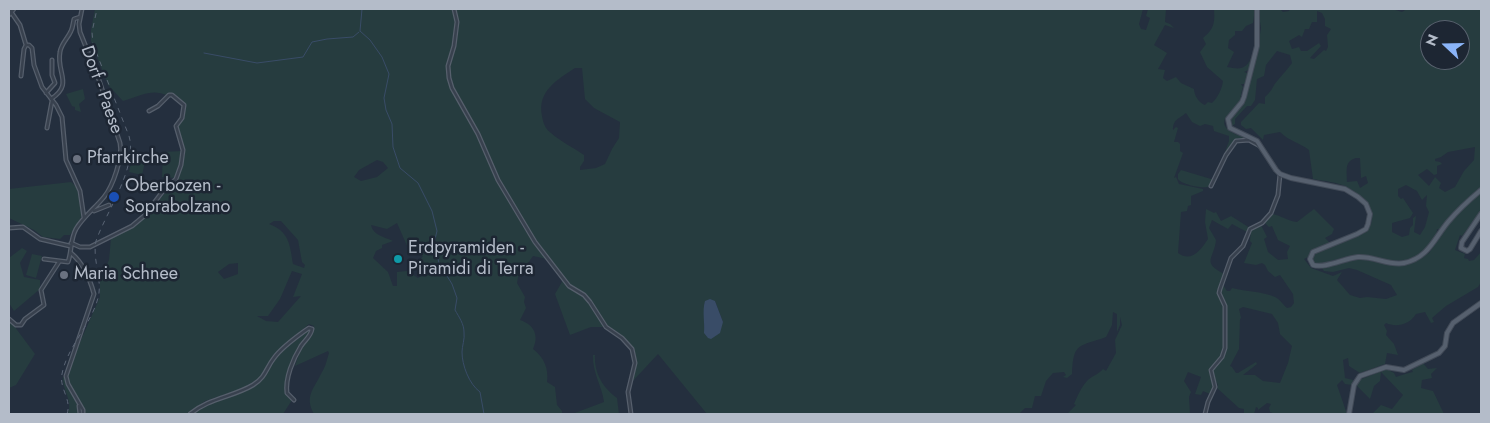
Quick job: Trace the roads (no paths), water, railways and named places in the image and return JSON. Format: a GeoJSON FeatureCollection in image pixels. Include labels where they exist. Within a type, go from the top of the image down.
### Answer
{"type":"FeatureCollection","features":[{"type":"Feature","properties":{"kind":"main road"},"geometry":{"type":"LineString","coordinates":[[1257,9],[1258,33],[1255,58],[1244,97],[1228,120],[1228,125],[1232,130],[1252,138],[1261,146],[1280,174],[1291,178],[1345,188],[1358,197],[1369,209],[1370,219],[1366,229],[1313,252],[1310,259],[1313,265],[1320,266],[1360,257],[1397,264],[1405,263],[1430,249],[1447,224],[1481,190]]}},
{"type":"Feature","properties":{"kind":"main road"},"geometry":{"type":"LineString","coordinates":[[1481,214],[1462,242],[1462,250],[1470,249],[1481,231]]}},
{"type":"Feature","properties":{"kind":"main road"},"geometry":{"type":"LineString","coordinates":[[1349,414],[1354,385],[1360,376],[1386,367],[1404,370],[1439,353],[1445,346],[1447,333],[1452,323],[1481,303]]}},
{"type":"Feature","properties":{"kind":"street"},"geometry":{"type":"LineString","coordinates":[[14,9],[9,12],[20,25],[26,45],[21,76]]}},
{"type":"Feature","properties":{"kind":"street","name":"Dorf - Paese"},"geometry":{"type":"LineString","coordinates":[[70,245],[75,231],[84,218],[106,194],[116,171],[121,150],[98,77],[78,26],[82,9]]}},
{"type":"Feature","properties":{"kind":"street"},"geometry":{"type":"LineString","coordinates":[[454,9],[457,22],[454,46],[448,66],[452,88],[478,134],[498,180],[535,242],[569,286],[584,295],[590,302],[606,327],[622,338],[632,349],[635,363],[628,392],[631,414]]}},
{"type":"Feature","properties":{"kind":"street"},"geometry":{"type":"LineString","coordinates":[[47,128],[52,100],[63,86],[59,61],[60,50],[71,32],[74,19],[80,17]]}},
{"type":"Feature","properties":{"kind":"street"},"geometry":{"type":"LineString","coordinates":[[26,45],[32,48],[34,65],[40,82],[46,93],[60,110],[68,165],[80,190],[84,218]]}},
{"type":"Feature","properties":{"kind":"street"},"geometry":{"type":"LineString","coordinates":[[46,93],[55,83],[52,75],[52,60]]}},
{"type":"Feature","properties":{"kind":"street"},"geometry":{"type":"LineString","coordinates":[[9,228],[21,226],[40,240],[90,247],[132,226],[144,216],[163,191],[176,179],[181,165],[183,150],[176,126],[182,118],[184,105],[172,95],[169,95],[158,106],[149,111]]}},
{"type":"Feature","properties":{"kind":"street"},"geometry":{"type":"LineString","coordinates":[[1211,186],[1226,155],[1236,140],[1249,140],[1261,146]]}},
{"type":"Feature","properties":{"kind":"street"},"geometry":{"type":"LineString","coordinates":[[1205,414],[1216,384],[1211,370],[1222,357],[1225,348],[1225,306],[1219,294],[1221,286],[1232,258],[1243,246],[1250,229],[1262,223],[1271,213],[1278,195],[1280,174]]}},
{"type":"Feature","properties":{"kind":"street"},"geometry":{"type":"LineString","coordinates":[[93,210],[109,206]]}},
{"type":"Feature","properties":{"kind":"street"},"geometry":{"type":"LineString","coordinates":[[44,259],[68,262],[71,252],[70,245]]}},
{"type":"Feature","properties":{"kind":"street"},"geometry":{"type":"LineString","coordinates":[[71,252],[80,262],[94,294],[84,329],[66,376],[81,414]]}},
{"type":"Feature","properties":{"kind":"street"},"geometry":{"type":"LineString","coordinates":[[9,319],[16,325],[22,325],[25,319],[44,305],[41,290],[59,262]]}},
{"type":"Feature","properties":{"kind":"street"},"geometry":{"type":"LineString","coordinates":[[190,414],[216,399],[243,390],[254,384],[268,370],[275,356],[309,328],[312,331],[297,355],[286,386],[287,393],[294,400]]}},
{"type":"Feature","properties":{"kind":"water"},"geometry":{"type":"Polygon","coordinates":[[[710,299],[715,301],[723,322],[720,333],[711,339],[704,333],[704,305],[705,301],[710,299]]]}},
{"type":"Feature","properties":{"kind":"waterway"},"geometry":{"type":"LineString","coordinates":[[362,9],[360,31],[370,40],[382,57],[389,74],[384,98],[386,110],[392,124],[393,147],[400,168],[418,183],[432,211],[437,231],[434,243],[439,263],[452,284],[457,298],[455,310],[464,329],[463,363],[469,379],[480,392],[484,414]]}},
{"type":"Feature","properties":{"kind":"waterway"},"geometry":{"type":"LineString","coordinates":[[204,53],[257,63],[303,57],[312,42],[353,37],[359,32]]}},
{"type":"Feature","properties":{"kind":"railway"},"geometry":{"type":"LineString","coordinates":[[67,414],[68,404],[62,384],[62,374],[69,355],[95,308],[99,291],[95,255],[96,241],[120,189],[131,148],[129,136],[93,44],[92,32],[97,9]]}},
{"type":"Feature","properties":{"kind":"place","name":"Pfarrkirche"},"geometry":{"type":"Point","coordinates":[77,159]}},
{"type":"Feature","properties":{"kind":"place","name":"Oberbozen - Soprabolzano"},"geometry":{"type":"Point","coordinates":[114,197]}},
{"type":"Feature","properties":{"kind":"place","name":"Erdpyramiden - Piramidi di Terra"},"geometry":{"type":"Point","coordinates":[398,259]}},
{"type":"Feature","properties":{"kind":"place","name":"Maria Schnee"},"geometry":{"type":"Point","coordinates":[64,275]}}]}
